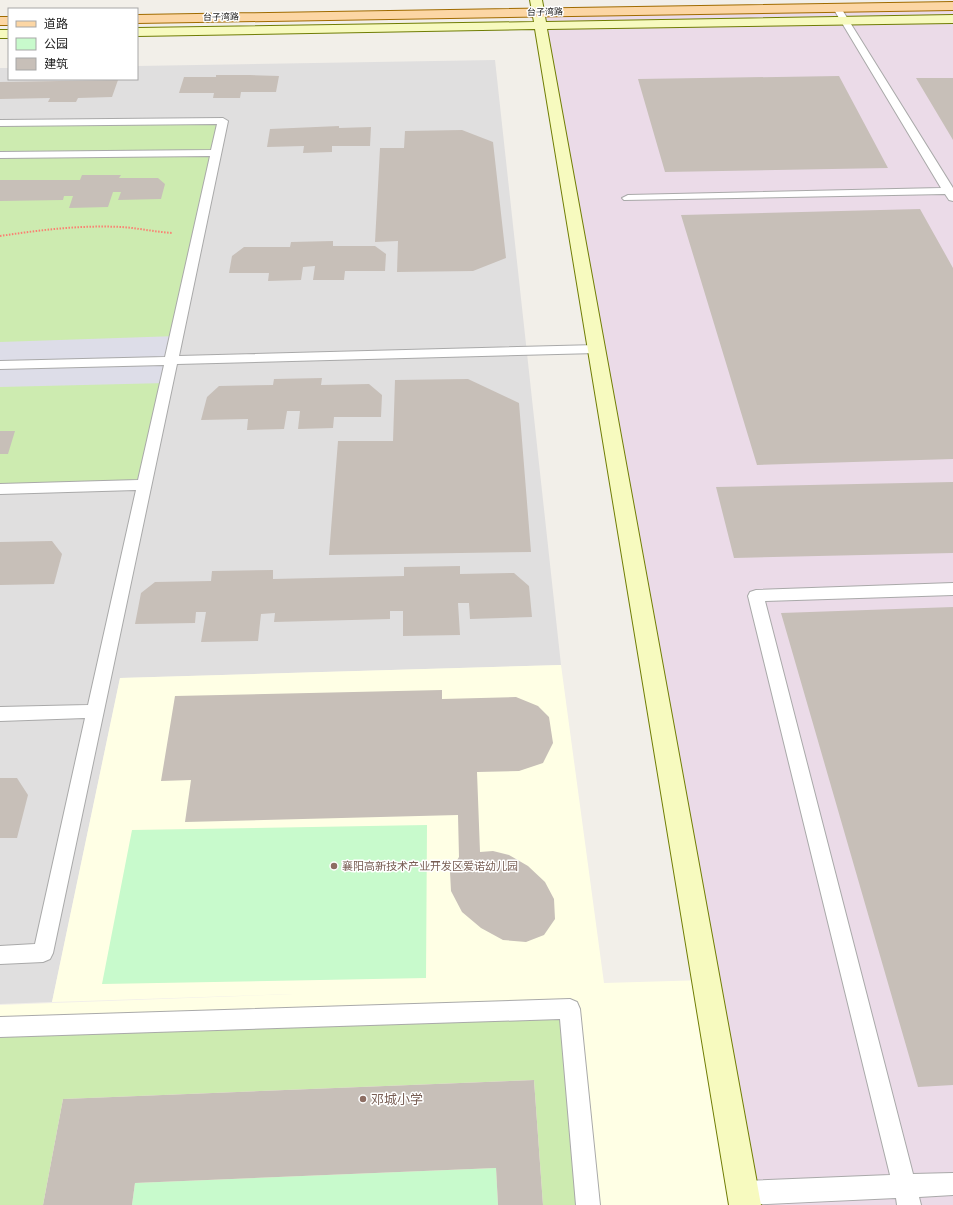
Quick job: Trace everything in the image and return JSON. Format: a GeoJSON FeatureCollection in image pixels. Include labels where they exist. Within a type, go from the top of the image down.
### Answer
{"type":"FeatureCollection","features":[{"type":"Feature","properties":{"kind":"main road","name":"台子湾路"},"geometry":{"type":"LineString","coordinates":[[138,19],[953,6]]}},
{"type":"Feature","properties":{"kind":"street"},"geometry":{"type":"LineString","coordinates":[[539,13],[744,1199]]}},
{"type":"Feature","properties":{"kind":"street"},"geometry":{"type":"LineString","coordinates":[[138,32],[539,13],[845,20],[953,19]]}},
{"type":"Feature","properties":{"kind":"lane"},"geometry":{"type":"LineString","coordinates":[[837,8],[952,194]]}},
{"type":"Feature","properties":{"kind":"lane"},"geometry":{"type":"LineString","coordinates":[[0,123],[223,121],[43,953],[0,955]]}},
{"type":"Feature","properties":{"kind":"lane"},"geometry":{"type":"LineString","coordinates":[[0,155],[216,153]]}},
{"type":"Feature","properties":{"kind":"lane"},"geometry":{"type":"LineString","coordinates":[[628,198],[952,194]]}},
{"type":"Feature","properties":{"kind":"lane"},"geometry":{"type":"LineString","coordinates":[[0,365],[597,349]]}},
{"type":"Feature","properties":{"kind":"lane"},"geometry":{"type":"LineString","coordinates":[[0,490],[144,485]]}},
{"type":"Feature","properties":{"kind":"lane"},"geometry":{"type":"LineString","coordinates":[[907,1196],[756,596],[953,589]]}},
{"type":"Feature","properties":{"kind":"lane"},"geometry":{"type":"LineString","coordinates":[[0,714],[95,711]]}},
{"type":"Feature","properties":{"kind":"lane"},"geometry":{"type":"LineString","coordinates":[[0,1027],[570,1009],[588,1205]]}},
{"type":"Feature","properties":{"kind":"lane"},"geometry":{"type":"LineString","coordinates":[[744,1199],[907,1196],[953,1184]]}},
{"type":"Feature","properties":{"kind":"path"},"geometry":{"type":"LineString","coordinates":[[0,236],[40,230],[94,227],[122,227],[199,234]]}},
{"type":"Feature","properties":{"kind":"shaded area"},"geometry":{"type":"Polygon","coordinates":[[[953,5],[953,1205],[745,1205],[538,13],[953,5]]]}},
{"type":"Feature","properties":{"kind":"shaded area"},"geometry":{"type":"Polygon","coordinates":[[[495,60],[561,665],[120,678],[52,1002],[0,1004],[0,68],[8,68],[8,80],[138,80],[138,66],[495,60]]]}},
{"type":"Feature","properties":{"kind":"shaded area"},"geometry":{"type":"Polygon","coordinates":[[[177,336],[167,383],[0,387],[0,342],[177,336]]]}},
{"type":"Feature","properties":{"kind":"shaded area"},"geometry":{"type":"Polygon","coordinates":[[[561,665],[604,983],[706,980],[745,1205],[0,1205],[0,1005],[294,994],[52,1002],[120,678],[561,665]]]}},
{"type":"Feature","properties":{"kind":"green space"},"geometry":{"type":"Polygon","coordinates":[[[223,121],[144,485],[0,489],[0,123],[223,121]]]}},
{"type":"Feature","properties":{"kind":"green space"},"geometry":{"type":"Polygon","coordinates":[[[427,825],[426,978],[102,984],[132,830],[427,825]]]}},
{"type":"Feature","properties":{"kind":"green space"},"geometry":{"type":"Polygon","coordinates":[[[570,1009],[588,1205],[543,1205],[534,1080],[63,1099],[43,1205],[0,1205],[0,1027],[570,1009]]]}},
{"type":"Feature","properties":{"kind":"green space"},"geometry":{"type":"Polygon","coordinates":[[[496,1168],[498,1205],[132,1205],[135,1183],[496,1168]]]}},
{"type":"Feature","properties":{"kind":"building"},"geometry":{"type":"Polygon","coordinates":[[[216,75],[279,76],[276,92],[241,92],[240,98],[213,98],[214,93],[179,93],[184,77],[216,77],[216,75]]]}},
{"type":"Feature","properties":{"kind":"building"},"geometry":{"type":"Polygon","coordinates":[[[839,76],[888,168],[665,172],[638,79],[839,76]]]}},
{"type":"Feature","properties":{"kind":"building"},"geometry":{"type":"Polygon","coordinates":[[[916,78],[953,78],[953,140],[916,78]]]}},
{"type":"Feature","properties":{"kind":"building"},"geometry":{"type":"Polygon","coordinates":[[[118,80],[112,97],[78,98],[76,102],[48,102],[50,98],[0,99],[0,82],[118,80]]]}},
{"type":"Feature","properties":{"kind":"building"},"geometry":{"type":"Polygon","coordinates":[[[339,126],[339,128],[371,127],[370,146],[332,146],[332,152],[303,153],[304,146],[267,147],[270,129],[339,126]]]}},
{"type":"Feature","properties":{"kind":"building"},"geometry":{"type":"Polygon","coordinates":[[[462,130],[493,142],[506,258],[473,271],[397,272],[398,241],[375,242],[380,148],[404,148],[405,131],[462,130]]]}},
{"type":"Feature","properties":{"kind":"building"},"geometry":{"type":"Polygon","coordinates":[[[82,175],[121,175],[119,178],[158,178],[165,184],[161,199],[118,200],[121,192],[113,192],[108,207],[69,208],[73,196],[64,196],[63,200],[0,201],[0,180],[80,180],[82,175]]]}},
{"type":"Feature","properties":{"kind":"building"},"geometry":{"type":"Polygon","coordinates":[[[920,209],[953,268],[953,459],[757,465],[681,215],[920,209]]]}},
{"type":"Feature","properties":{"kind":"building"},"geometry":{"type":"Polygon","coordinates":[[[333,241],[333,246],[375,246],[386,254],[385,271],[345,271],[344,280],[313,280],[315,266],[303,267],[301,280],[268,281],[269,273],[229,273],[232,256],[244,247],[290,247],[291,242],[333,241]]]}},
{"type":"Feature","properties":{"kind":"building"},"geometry":{"type":"Polygon","coordinates":[[[322,378],[321,385],[369,384],[382,395],[381,417],[334,417],[333,428],[298,429],[300,411],[287,411],[284,429],[247,430],[248,419],[201,420],[207,397],[219,386],[273,385],[274,379],[322,378]]]}},
{"type":"Feature","properties":{"kind":"building"},"geometry":{"type":"Polygon","coordinates":[[[468,379],[519,403],[531,552],[329,555],[338,441],[393,441],[395,380],[468,379]]]}},
{"type":"Feature","properties":{"kind":"building"},"geometry":{"type":"Polygon","coordinates":[[[0,431],[15,431],[8,454],[0,454],[0,431]]]}},
{"type":"Feature","properties":{"kind":"building"},"geometry":{"type":"Polygon","coordinates":[[[953,482],[953,553],[734,558],[716,487],[953,482]]]}},
{"type":"Feature","properties":{"kind":"building"},"geometry":{"type":"Polygon","coordinates":[[[52,541],[62,554],[54,584],[0,585],[0,542],[52,541]]]}},
{"type":"Feature","properties":{"kind":"building"},"geometry":{"type":"Polygon","coordinates":[[[460,566],[460,574],[514,573],[529,586],[532,617],[470,619],[469,603],[458,603],[460,635],[403,636],[403,611],[390,611],[390,619],[274,622],[275,613],[261,614],[258,641],[201,642],[206,612],[196,612],[195,623],[135,624],[141,593],[155,582],[211,581],[212,571],[273,570],[273,579],[404,576],[404,567],[460,566]]]}},
{"type":"Feature","properties":{"kind":"building"},"geometry":{"type":"Polygon","coordinates":[[[953,607],[953,1085],[918,1087],[781,613],[953,607]]]}},
{"type":"Feature","properties":{"kind":"building"},"geometry":{"type":"Polygon","coordinates":[[[442,690],[442,699],[516,697],[538,706],[549,717],[553,743],[543,763],[519,771],[477,772],[480,852],[493,851],[509,855],[528,866],[545,882],[554,899],[555,919],[544,935],[526,942],[503,940],[481,928],[462,912],[451,891],[450,872],[459,857],[458,815],[185,822],[191,780],[161,781],[175,696],[442,690]]]}},
{"type":"Feature","properties":{"kind":"building"},"geometry":{"type":"Polygon","coordinates":[[[0,778],[17,778],[28,795],[17,838],[0,838],[0,778]]]}},
{"type":"Feature","properties":{"kind":"building"},"geometry":{"type":"Polygon","coordinates":[[[534,1080],[543,1205],[498,1205],[496,1168],[135,1183],[132,1205],[43,1205],[63,1099],[534,1080]]]}},
{"type":"Feature","properties":{"kind":"place","name":"襄阳高新技术产业开发区爱诺幼儿园"},"geometry":{"type":"Point","coordinates":[334,866]}},
{"type":"Feature","properties":{"kind":"place","name":"邓城小学"},"geometry":{"type":"Point","coordinates":[363,1099]}}]}
